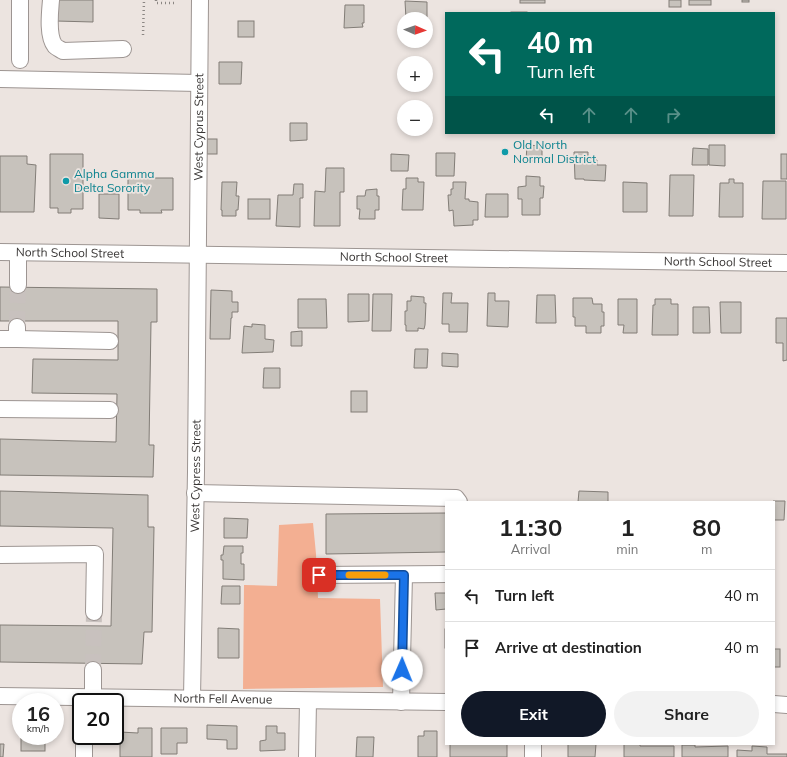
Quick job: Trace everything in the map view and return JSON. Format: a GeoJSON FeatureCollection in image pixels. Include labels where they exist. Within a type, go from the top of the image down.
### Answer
{"type":"FeatureCollection","features":[{"type":"Feature","properties":{"kind":"street"},"geometry":{"type":"LineString","coordinates":[[20,0],[20,60]]}},
{"type":"Feature","properties":{"kind":"street"},"geometry":{"type":"LineString","coordinates":[[51,0],[50,27],[52,40],[56,47],[63,51],[123,49]]}},
{"type":"Feature","properties":{"kind":"street","name":"West Cyprus Street"},"geometry":{"type":"LineString","coordinates":[[197,255],[200,0]]}},
{"type":"Feature","properties":{"kind":"street"},"geometry":{"type":"LineString","coordinates":[[0,80],[199,83]]}},
{"type":"Feature","properties":{"kind":"street","name":"North School Street"},"geometry":{"type":"LineString","coordinates":[[0,252],[787,263]]}},
{"type":"Feature","properties":{"kind":"street"},"geometry":{"type":"LineString","coordinates":[[18,253],[18,284]]}},
{"type":"Feature","properties":{"kind":"street","name":"West Cypress Street"},"geometry":{"type":"LineString","coordinates":[[192,698],[197,255]]}},
{"type":"Feature","properties":{"kind":"street"},"geometry":{"type":"LineString","coordinates":[[0,339],[17,333],[110,341]]}},
{"type":"Feature","properties":{"kind":"street"},"geometry":{"type":"LineString","coordinates":[[0,409],[110,410]]}},
{"type":"Feature","properties":{"kind":"street"},"geometry":{"type":"LineString","coordinates":[[195,493],[449,497],[456,498],[458,501]]}},
{"type":"Feature","properties":{"kind":"street"},"geometry":{"type":"LineString","coordinates":[[0,555],[95,554],[94,612]]}},
{"type":"Feature","properties":{"kind":"street"},"geometry":{"type":"LineString","coordinates":[[319,575],[445,574]]}},
{"type":"Feature","properties":{"kind":"street"},"geometry":{"type":"LineString","coordinates":[[401,702],[404,575]]}},
{"type":"Feature","properties":{"kind":"street"},"geometry":{"type":"LineString","coordinates":[[87,693],[93,670]]}},
{"type":"Feature","properties":{"kind":"street","name":"North Fell Avenue"},"geometry":{"type":"LineString","coordinates":[[0,696],[72,699]]}},
{"type":"Feature","properties":{"kind":"street","name":"North Fell Avenue"},"geometry":{"type":"LineString","coordinates":[[124,699],[192,698],[445,702]]}},
{"type":"Feature","properties":{"kind":"street"},"geometry":{"type":"LineString","coordinates":[[307,757],[308,701]]}},
{"type":"Feature","properties":{"kind":"street"},"geometry":{"type":"LineString","coordinates":[[775,704],[787,705]]}},
{"type":"Feature","properties":{"kind":"street"},"geometry":{"type":"LineString","coordinates":[[84,745],[84,757]]}},
{"type":"Feature","properties":{"kind":"street"},"geometry":{"type":"LineString","coordinates":[[533,745],[533,757]]}},
{"type":"Feature","properties":{"kind":"path"},"geometry":{"type":"LineString","coordinates":[[143,35],[144,0]]}},
{"type":"Feature","properties":{"kind":"path"},"geometry":{"type":"LineString","coordinates":[[156,0],[156,3],[174,2]]}},
{"type":"Feature","properties":{"kind":"shaded area"},"geometry":{"type":"Polygon","coordinates":[[[313,523],[318,598],[380,599],[383,687],[243,689],[244,585],[277,586],[279,525],[313,523]]]}},
{"type":"Feature","properties":{"kind":"building"},"geometry":{"type":"Polygon","coordinates":[[[56,0],[93,0],[93,22],[56,21],[56,0]]]}},
{"type":"Feature","properties":{"kind":"building"},"geometry":{"type":"Polygon","coordinates":[[[520,0],[545,0],[545,3],[520,3],[520,0]]]}},
{"type":"Feature","properties":{"kind":"building"},"geometry":{"type":"Polygon","coordinates":[[[669,0],[681,0],[681,7],[669,7],[669,0]]]}},
{"type":"Feature","properties":{"kind":"building"},"geometry":{"type":"Polygon","coordinates":[[[689,0],[711,0],[711,5],[689,5],[689,0]]]}},
{"type":"Feature","properties":{"kind":"building"},"geometry":{"type":"Polygon","coordinates":[[[742,0],[749,0],[749,2],[742,2],[742,0]]]}},
{"type":"Feature","properties":{"kind":"building"},"geometry":{"type":"Polygon","coordinates":[[[405,1],[427,2],[427,12],[406,12],[405,1]]]}},
{"type":"Feature","properties":{"kind":"building"},"geometry":{"type":"Polygon","coordinates":[[[345,5],[364,5],[363,27],[344,28],[345,5]]]}},
{"type":"Feature","properties":{"kind":"building"},"geometry":{"type":"Polygon","coordinates":[[[238,21],[254,21],[254,37],[238,37],[238,21]]]}},
{"type":"Feature","properties":{"kind":"building"},"geometry":{"type":"Polygon","coordinates":[[[219,62],[242,62],[241,84],[219,84],[219,62]]]}},
{"type":"Feature","properties":{"kind":"building"},"geometry":{"type":"Polygon","coordinates":[[[290,123],[307,123],[307,140],[290,141],[290,123]]]}},
{"type":"Feature","properties":{"kind":"building"},"geometry":{"type":"Polygon","coordinates":[[[207,139],[217,139],[217,154],[207,154],[207,139]]]}},
{"type":"Feature","properties":{"kind":"building"},"geometry":{"type":"Polygon","coordinates":[[[527,145],[542,146],[542,161],[526,161],[527,145]]]}},
{"type":"Feature","properties":{"kind":"building"},"geometry":{"type":"Polygon","coordinates":[[[709,145],[725,145],[725,166],[709,165],[709,145]]]}},
{"type":"Feature","properties":{"kind":"building"},"geometry":{"type":"Polygon","coordinates":[[[693,148],[708,149],[708,165],[692,165],[693,148]]]}},
{"type":"Feature","properties":{"kind":"building"},"geometry":{"type":"Polygon","coordinates":[[[574,152],[588,152],[588,160],[597,160],[597,165],[606,165],[605,181],[575,179],[574,152]]]}},
{"type":"Feature","properties":{"kind":"building"},"geometry":{"type":"Polygon","coordinates":[[[436,153],[455,153],[454,176],[436,176],[436,153]]]}},
{"type":"Feature","properties":{"kind":"building","name":"Alpha Gamma Delta Sorority"},"geometry":{"type":"Polygon","coordinates":[[[50,154],[83,154],[83,209],[71,209],[71,213],[58,213],[58,208],[50,208],[50,154]]]}},
{"type":"Feature","properties":{"kind":"building"},"geometry":{"type":"Polygon","coordinates":[[[391,154],[409,155],[408,171],[391,171],[391,154]]]}},
{"type":"Feature","properties":{"kind":"building"},"geometry":{"type":"Polygon","coordinates":[[[781,154],[787,154],[787,179],[781,179],[781,154]]]}},
{"type":"Feature","properties":{"kind":"building"},"geometry":{"type":"Polygon","coordinates":[[[0,156],[27,156],[27,164],[36,165],[34,212],[0,212],[0,156]]]}},
{"type":"Feature","properties":{"kind":"building"},"geometry":{"type":"Polygon","coordinates":[[[326,168],[344,168],[344,192],[340,192],[340,226],[314,226],[315,191],[325,192],[326,168]]]}},
{"type":"Feature","properties":{"kind":"building"},"geometry":{"type":"Polygon","coordinates":[[[670,175],[694,175],[693,216],[669,216],[670,175]]]}},
{"type":"Feature","properties":{"kind":"building"},"geometry":{"type":"Polygon","coordinates":[[[526,176],[540,177],[540,186],[544,186],[543,198],[540,198],[540,215],[522,215],[522,199],[518,199],[518,187],[526,186],[526,176]]]}},
{"type":"Feature","properties":{"kind":"building"},"geometry":{"type":"Polygon","coordinates":[[[128,178],[173,178],[173,210],[161,210],[162,213],[140,213],[140,210],[128,210],[128,178]]]}},
{"type":"Feature","properties":{"kind":"building"},"geometry":{"type":"Polygon","coordinates":[[[406,178],[418,178],[418,182],[424,182],[423,210],[402,210],[403,189],[406,189],[406,178]]]}},
{"type":"Feature","properties":{"kind":"building"},"geometry":{"type":"Polygon","coordinates":[[[729,179],[734,179],[734,183],[743,183],[743,217],[719,217],[720,183],[729,183],[729,179]]]}},
{"type":"Feature","properties":{"kind":"building"},"geometry":{"type":"Polygon","coordinates":[[[763,181],[786,181],[786,219],[762,219],[763,181]]]}},
{"type":"Feature","properties":{"kind":"building"},"geometry":{"type":"Polygon","coordinates":[[[222,182],[237,182],[236,196],[239,196],[236,216],[222,216],[222,182]]]}},
{"type":"Feature","properties":{"kind":"building"},"geometry":{"type":"Polygon","coordinates":[[[453,182],[466,182],[465,199],[478,202],[478,220],[473,220],[473,225],[454,226],[453,210],[449,211],[448,195],[451,195],[453,182]]]}},
{"type":"Feature","properties":{"kind":"building"},"geometry":{"type":"Polygon","coordinates":[[[623,182],[647,183],[647,212],[623,212],[623,182]]]}},
{"type":"Feature","properties":{"kind":"building"},"geometry":{"type":"Polygon","coordinates":[[[294,184],[303,184],[303,198],[300,198],[300,227],[276,226],[278,195],[293,195],[294,184]]]}},
{"type":"Feature","properties":{"kind":"building"},"geometry":{"type":"Polygon","coordinates":[[[377,189],[377,196],[379,196],[379,210],[375,210],[375,219],[359,219],[360,209],[357,209],[357,196],[365,196],[366,190],[377,189]]]}},
{"type":"Feature","properties":{"kind":"building"},"geometry":{"type":"Polygon","coordinates":[[[99,194],[119,194],[119,219],[99,218],[99,194]]]}},
{"type":"Feature","properties":{"kind":"building"},"geometry":{"type":"Polygon","coordinates":[[[486,194],[508,194],[508,217],[485,217],[486,194]]]}},
{"type":"Feature","properties":{"kind":"building"},"geometry":{"type":"Polygon","coordinates":[[[248,199],[270,199],[270,219],[248,219],[248,199]]]}},
{"type":"Feature","properties":{"kind":"building"},"geometry":{"type":"Polygon","coordinates":[[[0,287],[157,289],[157,322],[151,322],[149,445],[154,445],[153,477],[0,475],[0,439],[116,442],[117,394],[32,393],[33,359],[118,360],[118,321],[0,321],[0,287]]]}},
{"type":"Feature","properties":{"kind":"building"},"geometry":{"type":"Polygon","coordinates":[[[211,290],[232,291],[232,302],[238,302],[238,312],[232,312],[230,339],[210,339],[211,290]]]}},
{"type":"Feature","properties":{"kind":"building"},"geometry":{"type":"Polygon","coordinates":[[[443,293],[452,293],[451,303],[468,303],[467,332],[449,332],[449,324],[442,324],[443,293]]]}},
{"type":"Feature","properties":{"kind":"building"},"geometry":{"type":"Polygon","coordinates":[[[488,293],[495,293],[495,301],[509,301],[508,327],[487,326],[488,293]]]}},
{"type":"Feature","properties":{"kind":"building"},"geometry":{"type":"Polygon","coordinates":[[[348,294],[369,294],[369,321],[348,322],[348,294]]]}},
{"type":"Feature","properties":{"kind":"building"},"geometry":{"type":"Polygon","coordinates":[[[373,294],[392,294],[391,331],[372,331],[373,294]]]}},
{"type":"Feature","properties":{"kind":"building"},"geometry":{"type":"Polygon","coordinates":[[[537,295],[555,295],[556,323],[536,323],[537,295]]]}},
{"type":"Feature","properties":{"kind":"building"},"geometry":{"type":"Polygon","coordinates":[[[411,296],[424,297],[424,303],[426,303],[424,329],[418,328],[418,331],[406,331],[405,311],[407,311],[407,301],[411,301],[411,296]]]}},
{"type":"Feature","properties":{"kind":"building"},"geometry":{"type":"Polygon","coordinates":[[[573,298],[592,298],[593,304],[602,304],[602,312],[604,312],[604,326],[601,326],[601,333],[586,333],[586,326],[575,326],[575,317],[573,317],[573,298]]]}},
{"type":"Feature","properties":{"kind":"building"},"geometry":{"type":"Polygon","coordinates":[[[298,299],[326,299],[327,328],[298,328],[298,299]]]}},
{"type":"Feature","properties":{"kind":"building"},"geometry":{"type":"Polygon","coordinates":[[[618,299],[637,299],[637,333],[623,333],[624,325],[618,325],[618,299]]]}},
{"type":"Feature","properties":{"kind":"building"},"geometry":{"type":"Polygon","coordinates":[[[655,299],[671,299],[671,304],[678,304],[678,335],[652,335],[653,305],[655,305],[655,299]]]}},
{"type":"Feature","properties":{"kind":"building"},"geometry":{"type":"Polygon","coordinates":[[[720,302],[741,302],[741,333],[721,333],[720,302]]]}},
{"type":"Feature","properties":{"kind":"building"},"geometry":{"type":"Polygon","coordinates":[[[693,307],[709,307],[710,333],[693,333],[693,307]]]}},
{"type":"Feature","properties":{"kind":"building"},"geometry":{"type":"Polygon","coordinates":[[[776,318],[787,318],[787,360],[783,361],[783,343],[776,343],[776,318]]]}},
{"type":"Feature","properties":{"kind":"building"},"geometry":{"type":"Polygon","coordinates":[[[252,324],[265,325],[265,339],[274,340],[273,352],[242,353],[244,326],[252,327],[252,324]]]}},
{"type":"Feature","properties":{"kind":"building"},"geometry":{"type":"Polygon","coordinates":[[[302,331],[302,346],[291,346],[291,332],[302,331]]]}},
{"type":"Feature","properties":{"kind":"building"},"geometry":{"type":"Polygon","coordinates":[[[415,349],[428,349],[427,368],[414,368],[415,349]]]}},
{"type":"Feature","properties":{"kind":"building"},"geometry":{"type":"Polygon","coordinates":[[[442,353],[458,354],[458,367],[442,366],[442,353]]]}},
{"type":"Feature","properties":{"kind":"building"},"geometry":{"type":"Polygon","coordinates":[[[264,368],[280,368],[280,388],[263,388],[264,368]]]}},
{"type":"Feature","properties":{"kind":"building"},"geometry":{"type":"Polygon","coordinates":[[[351,391],[367,391],[367,412],[351,412],[351,391]]]}},
{"type":"Feature","properties":{"kind":"building"},"geometry":{"type":"Polygon","coordinates":[[[0,491],[148,495],[148,527],[154,527],[152,632],[144,632],[142,664],[0,662],[0,625],[111,626],[113,528],[0,526],[0,491]]]}},
{"type":"Feature","properties":{"kind":"building"},"geometry":{"type":"Polygon","coordinates":[[[579,491],[608,492],[608,501],[578,501],[579,491]]]}},
{"type":"Feature","properties":{"kind":"building"},"geometry":{"type":"Polygon","coordinates":[[[775,501],[785,501],[784,520],[775,520],[775,501]]]}},
{"type":"Feature","properties":{"kind":"building"},"geometry":{"type":"Polygon","coordinates":[[[445,513],[445,552],[326,554],[326,514],[445,513]]]}},
{"type":"Feature","properties":{"kind":"building"},"geometry":{"type":"Polygon","coordinates":[[[224,518],[248,519],[247,538],[224,538],[224,518]]]}},
{"type":"Feature","properties":{"kind":"building"},"geometry":{"type":"Polygon","coordinates":[[[224,546],[243,546],[243,553],[241,553],[241,564],[244,564],[244,580],[223,579],[223,560],[221,560],[221,555],[223,555],[224,546]]]}},
{"type":"Feature","properties":{"kind":"building"},"geometry":{"type":"Polygon","coordinates":[[[222,586],[240,586],[240,604],[221,604],[222,586]]]}},
{"type":"Feature","properties":{"kind":"building"},"geometry":{"type":"Polygon","coordinates":[[[435,593],[445,593],[445,609],[436,610],[435,593]]]}},
{"type":"Feature","properties":{"kind":"building"},"geometry":{"type":"Polygon","coordinates":[[[218,628],[239,629],[239,658],[218,658],[218,628]]]}},
{"type":"Feature","properties":{"kind":"building"},"geometry":{"type":"Polygon","coordinates":[[[775,649],[780,649],[780,667],[775,667],[775,649]]]}},
{"type":"Feature","properties":{"kind":"building"},"geometry":{"type":"Polygon","coordinates":[[[207,725],[237,726],[237,749],[227,749],[227,740],[207,739],[207,725]]]}},
{"type":"Feature","properties":{"kind":"building"},"geometry":{"type":"Polygon","coordinates":[[[266,726],[277,726],[277,733],[285,733],[285,750],[260,751],[260,741],[266,740],[266,726]]]}},
{"type":"Feature","properties":{"kind":"building"},"geometry":{"type":"Polygon","coordinates":[[[138,728],[152,728],[152,757],[120,757],[120,745],[124,745],[124,732],[138,733],[138,728]]]}},
{"type":"Feature","properties":{"kind":"building"},"geometry":{"type":"Polygon","coordinates":[[[161,728],[187,728],[187,743],[177,743],[177,754],[161,754],[161,728]]]}},
{"type":"Feature","properties":{"kind":"building"},"geometry":{"type":"Polygon","coordinates":[[[424,731],[437,731],[437,757],[418,757],[418,736],[424,736],[424,731]]]}},
{"type":"Feature","properties":{"kind":"building"},"geometry":{"type":"Polygon","coordinates":[[[357,737],[374,737],[373,757],[356,757],[357,737]]]}},
{"type":"Feature","properties":{"kind":"building"},"geometry":{"type":"Polygon","coordinates":[[[0,744],[4,744],[3,757],[0,757],[0,744]]]}},
{"type":"Feature","properties":{"kind":"building"},"geometry":{"type":"Polygon","coordinates":[[[21,745],[45,745],[45,751],[21,751],[21,745]]]}},
{"type":"Feature","properties":{"kind":"building"},"geometry":{"type":"Polygon","coordinates":[[[450,745],[507,745],[507,757],[450,757],[450,745]]]}},
{"type":"Feature","properties":{"kind":"building"},"geometry":{"type":"Polygon","coordinates":[[[568,745],[596,745],[595,757],[568,757],[568,745]]]}},
{"type":"Feature","properties":{"kind":"building"},"geometry":{"type":"Polygon","coordinates":[[[624,745],[674,746],[674,757],[624,757],[624,745]]]}},
{"type":"Feature","properties":{"kind":"building"},"geometry":{"type":"Polygon","coordinates":[[[682,745],[695,745],[695,747],[728,746],[728,757],[682,757],[682,745]]]}},
{"type":"Feature","properties":{"kind":"building"},"geometry":{"type":"Polygon","coordinates":[[[752,746],[767,747],[767,754],[787,754],[787,757],[737,757],[737,750],[752,751],[752,746]]]}},
{"type":"Feature","properties":{"kind":"tunnel"},"geometry":{"type":"LineString","coordinates":[[17,327],[18,285]]}},
{"type":"Feature","properties":{"kind":"tunnel"},"geometry":{"type":"LineString","coordinates":[[93,670],[94,612]]}},
{"type":"Feature","properties":{"kind":"slow traffic"},"geometry":{"type":"LineString","coordinates":[[349,575],[385,575]]}},
{"type":"Feature","properties":{"kind":"place","name":"Old North Normal District"},"geometry":{"type":"Point","coordinates":[505,152]}},
{"type":"Feature","properties":{"kind":"place","name":"Alpha Gamma Delta Sorority"},"geometry":{"type":"Point","coordinates":[66,181]}},
{"type":"Feature","properties":{"kind":"route"},"geometry":{"type":"LineString","coordinates":[[319,575],[404,575],[402,670]]}}]}
